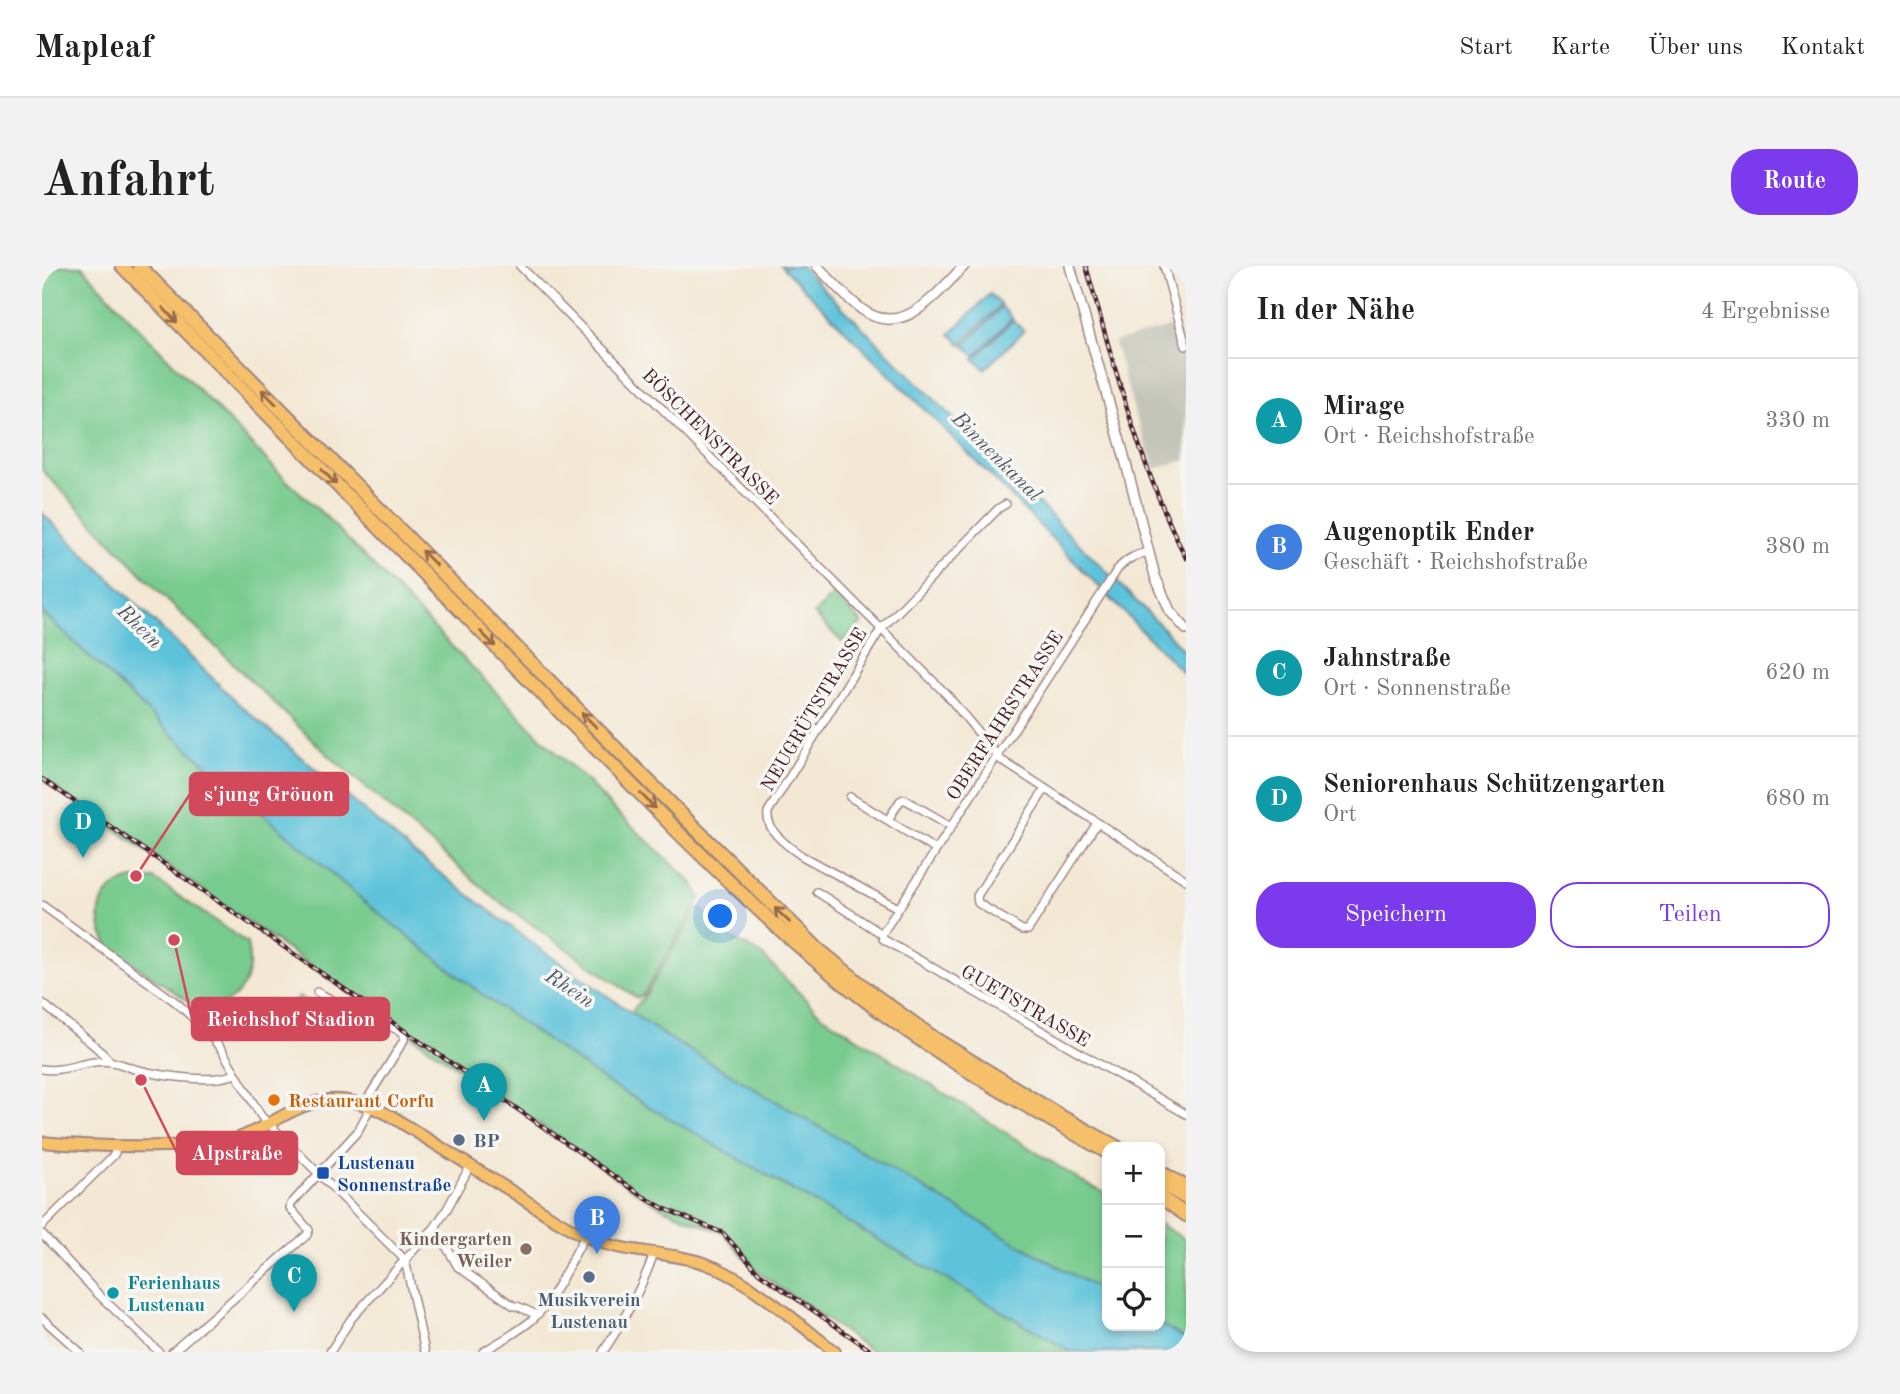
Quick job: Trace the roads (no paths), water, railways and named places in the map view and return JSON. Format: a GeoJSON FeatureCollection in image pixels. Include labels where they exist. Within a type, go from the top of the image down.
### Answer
{"type":"FeatureCollection","features":[{"type":"Feature","properties":{"kind":"highway"},"geometry":{"type":"LineString","coordinates":[[122,266],[680,834],[771,922],[813,959],[901,1026],[960,1066],[1102,1149]]}},
{"type":"Feature","properties":{"kind":"highway"},"geometry":{"type":"LineString","coordinates":[[139,266],[819,950],[873,994],[934,1038],[1052,1111],[1108,1142]]}},
{"type":"Feature","properties":{"kind":"highway"},"geometry":{"type":"LineString","coordinates":[[1028,1107],[1033,1116],[1102,1159]]}},
{"type":"Feature","properties":{"kind":"highway"},"geometry":{"type":"LineString","coordinates":[[1165,1168],[1186,1180]]}},
{"type":"Feature","properties":{"kind":"highway"},"geometry":{"type":"LineString","coordinates":[[1165,1175],[1186,1187]]}},
{"type":"Feature","properties":{"kind":"highway"},"geometry":{"type":"LineString","coordinates":[[1165,1186],[1186,1198]]}},
{"type":"Feature","properties":{"kind":"highway"},"geometry":{"type":"LineString","coordinates":[[1165,1200],[1186,1215]]}},
{"type":"Feature","properties":{"kind":"main road"},"geometry":{"type":"LineString","coordinates":[[42,1142],[192,1146],[240,1138],[297,1108],[315,1102],[339,1100],[368,1105],[391,1116],[585,1236],[622,1249],[684,1258],[727,1273],[754,1290],[835,1352]]}},
{"type":"Feature","properties":{"kind":"street","name":"BÖSCHENSTRASSE"},"geometry":{"type":"LineString","coordinates":[[520,266],[947,695],[1001,760],[1186,880]]}},
{"type":"Feature","properties":{"kind":"street"},"geometry":{"type":"LineString","coordinates":[[817,266],[862,311],[874,317],[895,319],[908,316],[923,306],[964,266]]}},
{"type":"Feature","properties":{"kind":"street"},"geometry":{"type":"LineString","coordinates":[[1070,266],[1155,576],[1170,611],[1186,629]]}},
{"type":"Feature","properties":{"kind":"street"},"geometry":{"type":"LineString","coordinates":[[1164,266],[1186,346]]}},
{"type":"Feature","properties":{"kind":"street","name":"NEUGRÜTSTRASSE"},"geometry":{"type":"LineString","coordinates":[[898,908],[790,848],[770,827],[768,812],[881,629],[999,508],[1006,504]]}},
{"type":"Feature","properties":{"kind":"street","name":"OBERFAHRSTRASSE"},"geometry":{"type":"LineString","coordinates":[[898,908],[1117,570],[1126,560],[1148,552]]}},
{"type":"Feature","properties":{"kind":"street"},"geometry":{"type":"LineString","coordinates":[[1045,789],[977,896],[978,903],[1022,930],[1028,930],[1097,823]]}},
{"type":"Feature","properties":{"kind":"street"},"geometry":{"type":"LineString","coordinates":[[850,796],[936,850]]}},
{"type":"Feature","properties":{"kind":"street"},"geometry":{"type":"LineString","coordinates":[[888,820],[904,799],[951,826]]}},
{"type":"Feature","properties":{"kind":"street","name":"GUETSTRASSE"},"geometry":{"type":"LineString","coordinates":[[817,892],[881,933],[883,939],[936,971],[1186,1114]]}},
{"type":"Feature","properties":{"kind":"street"},"geometry":{"type":"LineString","coordinates":[[42,905],[177,1003],[208,1031],[268,1124],[405,1261],[425,1352]]}},
{"type":"Feature","properties":{"kind":"street"},"geometry":{"type":"LineString","coordinates":[[881,933],[898,908]]}},
{"type":"Feature","properties":{"kind":"street"},"geometry":{"type":"LineString","coordinates":[[172,1352],[307,1235],[309,1230],[290,1208],[291,1204],[358,1131],[368,1098],[404,1040],[400,1031],[317,992]]}},
{"type":"Feature","properties":{"kind":"street"},"geometry":{"type":"LineString","coordinates":[[42,1003],[111,1062]]}},
{"type":"Feature","properties":{"kind":"street"},"geometry":{"type":"LineString","coordinates":[[42,1069],[54,1071],[83,1063],[111,1062],[174,1077],[221,1078],[235,1074]]}},
{"type":"Feature","properties":{"kind":"street"},"geometry":{"type":"LineString","coordinates":[[42,1226],[114,1154],[117,1146]]}},
{"type":"Feature","properties":{"kind":"street"},"geometry":{"type":"LineString","coordinates":[[330,1352],[351,1319],[435,1227],[470,1166]]}},
{"type":"Feature","properties":{"kind":"street"},"geometry":{"type":"LineString","coordinates":[[435,1227],[458,1266],[514,1307],[537,1315]]}},
{"type":"Feature","properties":{"kind":"street"},"geometry":{"type":"LineString","coordinates":[[42,1234],[98,1294],[159,1352]]}},
{"type":"Feature","properties":{"kind":"street"},"geometry":{"type":"LineString","coordinates":[[483,1352],[537,1315],[585,1236]]}},
{"type":"Feature","properties":{"kind":"street"},"geometry":{"type":"LineString","coordinates":[[603,1352],[634,1302],[654,1253]]}},
{"type":"Feature","properties":{"kind":"street"},"geometry":{"type":"LineString","coordinates":[[42,1318],[80,1352]]}},
{"type":"Feature","properties":{"kind":"water"},"geometry":{"type":"Polygon","coordinates":[[[781,266],[801,266],[1163,628],[1186,654],[1186,676],[1000,485],[781,266]]]}},
{"type":"Feature","properties":{"kind":"water"},"geometry":{"type":"Polygon","coordinates":[[[990,294],[1001,305],[961,344],[950,334],[990,294]]]}},
{"type":"Feature","properties":{"kind":"water"},"geometry":{"type":"Polygon","coordinates":[[[1002,307],[1012,318],[975,356],[964,345],[1002,307]]]}},
{"type":"Feature","properties":{"kind":"water"},"geometry":{"type":"Polygon","coordinates":[[[1013,320],[1024,331],[985,369],[974,359],[1013,320]]]}},
{"type":"Feature","properties":{"kind":"water","name":"Rhein"},"geometry":{"type":"Polygon","coordinates":[[[42,513],[241,706],[415,854],[536,946],[662,1034],[1102,1291],[1102,1331],[1165,1331],[1165,1327],[1186,1339],[1186,1352],[1072,1352],[608,1083],[485,997],[366,903],[179,741],[42,612],[42,513]]]}},
{"type":"Feature","properties":{"kind":"railway"},"geometry":{"type":"LineString","coordinates":[[1086,266],[1141,451],[1169,523],[1186,558]]}},
{"type":"Feature","properties":{"kind":"railway"},"geometry":{"type":"LineString","coordinates":[[42,779],[644,1197],[663,1208],[723,1233],[759,1273],[873,1352]]}},
{"type":"Feature","properties":{"kind":"place","name":"Seniorenhaus Schützengarten"},"geometry":{"type":"Point","coordinates":[83,858]}},
{"type":"Feature","properties":{"kind":"place","name":"s'jung Gröuon"},"geometry":{"type":"Point","coordinates":[136,876]}},
{"type":"Feature","properties":{"kind":"place","name":"Reichshof Stadion"},"geometry":{"type":"Point","coordinates":[174,940]}},
{"type":"Feature","properties":{"kind":"place","name":"Alpstraße"},"geometry":{"type":"Point","coordinates":[141,1080]}},
{"type":"Feature","properties":{"kind":"place","name":"Restaurant Corfu"},"geometry":{"type":"Point","coordinates":[274,1100]}},
{"type":"Feature","properties":{"kind":"place","name":"Mirage"},"geometry":{"type":"Point","coordinates":[484,1121]}},
{"type":"Feature","properties":{"kind":"place","name":"BP"},"geometry":{"type":"Point","coordinates":[459,1140]}},
{"type":"Feature","properties":{"kind":"place","name":"Lustenau Sonnenstraße"},"geometry":{"type":"Point","coordinates":[323,1173]}},
{"type":"Feature","properties":{"kind":"place","name":"Kindergarten Weiler"},"geometry":{"type":"Point","coordinates":[526,1249]}},
{"type":"Feature","properties":{"kind":"place","name":"Augenoptik Ender"},"geometry":{"type":"Point","coordinates":[597,1254]}},
{"type":"Feature","properties":{"kind":"place","name":"Musikverein Lustenau"},"geometry":{"type":"Point","coordinates":[589,1277]}},
{"type":"Feature","properties":{"kind":"place","name":"Ferienhaus Lustenau"},"geometry":{"type":"Point","coordinates":[113,1293]}},
{"type":"Feature","properties":{"kind":"place","name":"Jahnstraße"},"geometry":{"type":"Point","coordinates":[294,1312]}},
{"type":"Feature","properties":{"kind":"water label","name":"Binnenkanal"},"geometry":{"type":"Point","coordinates":[997,456]}}]}
